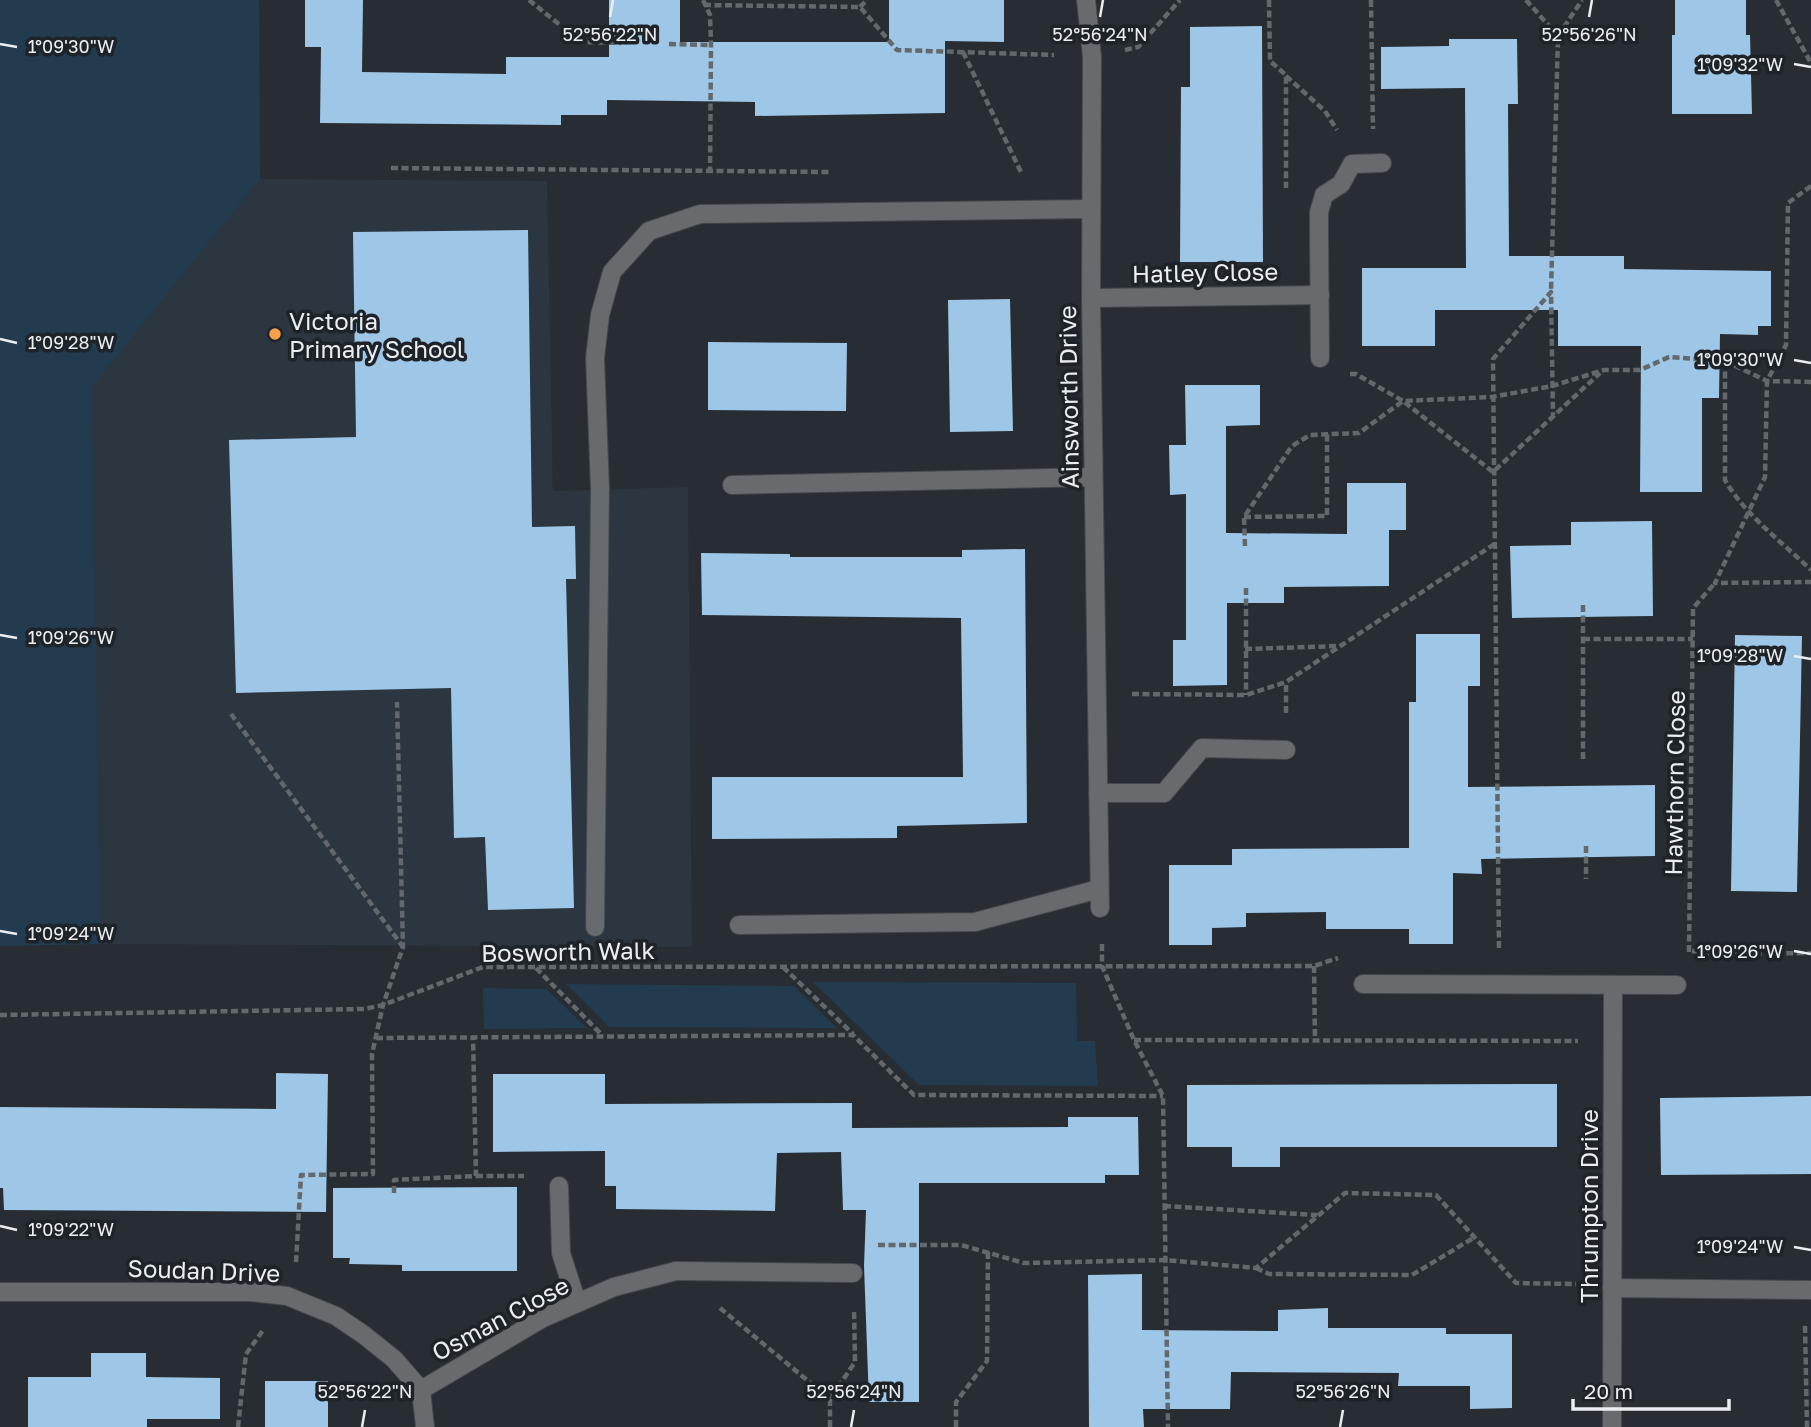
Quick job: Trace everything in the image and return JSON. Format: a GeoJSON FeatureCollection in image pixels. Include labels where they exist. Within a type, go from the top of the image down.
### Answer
{"type":"FeatureCollection","features":[{"type":"Feature","properties":{"kind":"street","name":"Ainsworth Drive"},"geometry":{"type":"LineString","coordinates":[[1086,0],[1092,57],[1091,298],[1100,908]]}},
{"type":"Feature","properties":{"kind":"street"},"geometry":{"type":"LineString","coordinates":[[1320,358],[1319,212],[1324,195],[1341,184],[1352,164],[1378,163]]}},
{"type":"Feature","properties":{"kind":"street"},"geometry":{"type":"LineString","coordinates":[[595,928],[600,489],[596,358],[600,315],[612,272],[649,231],[700,214],[1091,209]]}},
{"type":"Feature","properties":{"kind":"street","name":"Hatley Close"},"geometry":{"type":"LineString","coordinates":[[1091,298],[1320,295]]}},
{"type":"Feature","properties":{"kind":"street"},"geometry":{"type":"LineString","coordinates":[[732,485],[1093,477]]}},
{"type":"Feature","properties":{"kind":"street"},"geometry":{"type":"LineString","coordinates":[[1098,793],[1164,793],[1202,748],[1286,750]]}},
{"type":"Feature","properties":{"kind":"street"},"geometry":{"type":"LineString","coordinates":[[740,925],[975,922],[1099,889]]}},
{"type":"Feature","properties":{"kind":"street"},"geometry":{"type":"LineString","coordinates":[[1363,984],[1677,985]]}},
{"type":"Feature","properties":{"kind":"street","name":"Thrumpton Drive"},"geometry":{"type":"LineString","coordinates":[[1612,1427],[1613,985]]}},
{"type":"Feature","properties":{"kind":"street"},"geometry":{"type":"LineString","coordinates":[[559,1186],[561,1252],[577,1303]]}},
{"type":"Feature","properties":{"kind":"street","name":"Osman Close"},"geometry":{"type":"LineString","coordinates":[[421,1390],[542,1318],[614,1287],[676,1271],[853,1273]]}},
{"type":"Feature","properties":{"kind":"street"},"geometry":{"type":"LineString","coordinates":[[1612,1288],[1808,1290]]}},
{"type":"Feature","properties":{"kind":"street","name":"Soudan Drive"},"geometry":{"type":"LineString","coordinates":[[0,1292],[250,1292],[287,1296],[336,1316],[364,1335],[394,1359],[421,1390]]}},
{"type":"Feature","properties":{"kind":"street"},"geometry":{"type":"LineString","coordinates":[[421,1390],[425,1427]]}},
{"type":"Feature","properties":{"kind":"path"},"geometry":{"type":"LineString","coordinates":[[529,0],[581,42],[621,43]]}},
{"type":"Feature","properties":{"kind":"path"},"geometry":{"type":"LineString","coordinates":[[703,3],[860,7],[867,0]]}},
{"type":"Feature","properties":{"kind":"path"},"geometry":{"type":"LineString","coordinates":[[860,7],[897,50],[1092,57],[1138,47],[1180,0]]}},
{"type":"Feature","properties":{"kind":"path"},"geometry":{"type":"LineString","coordinates":[[1269,0],[1270,61],[1325,111],[1352,164]]}},
{"type":"Feature","properties":{"kind":"path"},"geometry":{"type":"LineString","coordinates":[[1371,0],[1378,163]]}},
{"type":"Feature","properties":{"kind":"path"},"geometry":{"type":"LineString","coordinates":[[1526,0],[1558,36]]}},
{"type":"Feature","properties":{"kind":"path"},"geometry":{"type":"LineString","coordinates":[[1553,415],[1552,292],[1558,36],[1582,0]]}},
{"type":"Feature","properties":{"kind":"path"},"geometry":{"type":"LineString","coordinates":[[1776,0],[1811,63]]}},
{"type":"Feature","properties":{"kind":"path"},"geometry":{"type":"LineString","coordinates":[[703,3],[710,15],[712,45],[710,172]]}},
{"type":"Feature","properties":{"kind":"path"},"geometry":{"type":"LineString","coordinates":[[668,44],[712,45]]}},
{"type":"Feature","properties":{"kind":"path"},"geometry":{"type":"LineString","coordinates":[[963,52],[1021,172]]}},
{"type":"Feature","properties":{"kind":"path"},"geometry":{"type":"LineString","coordinates":[[1286,75],[1286,199]]}},
{"type":"Feature","properties":{"kind":"path"},"geometry":{"type":"LineString","coordinates":[[391,168],[845,172]]}},
{"type":"Feature","properties":{"kind":"path"},"geometry":{"type":"LineString","coordinates":[[1008,172],[1091,172]]}},
{"type":"Feature","properties":{"kind":"path"},"geometry":{"type":"LineString","coordinates":[[1767,381],[1786,345],[1788,203],[1811,186]]}},
{"type":"Feature","properties":{"kind":"path"},"geometry":{"type":"LineString","coordinates":[[1500,985],[1493,359],[1552,292]]}},
{"type":"Feature","properties":{"kind":"path"},"geometry":{"type":"LineString","coordinates":[[1245,546],[1244,517],[1292,446],[1310,435],[1359,433],[1403,401],[1492,397],[1552,386],[1604,370],[1640,370],[1669,357],[1725,362],[1767,381],[1811,382]]}},
{"type":"Feature","properties":{"kind":"path"},"geometry":{"type":"LineString","coordinates":[[1320,358],[1320,373],[1356,374],[1403,401],[1493,472]]}},
{"type":"Feature","properties":{"kind":"path"},"geometry":{"type":"LineString","coordinates":[[1725,362],[1725,480],[1750,513],[1811,570]]}},
{"type":"Feature","properties":{"kind":"path"},"geometry":{"type":"LineString","coordinates":[[1493,472],[1604,370]]}},
{"type":"Feature","properties":{"kind":"path","name":"Hawthorn Close"},"geometry":{"type":"LineString","coordinates":[[1767,381],[1765,477],[1715,583],[1693,608],[1689,950],[1712,954],[1811,953]]}},
{"type":"Feature","properties":{"kind":"path"},"geometry":{"type":"LineString","coordinates":[[1244,517],[1327,516],[1326,434]]}},
{"type":"Feature","properties":{"kind":"path"},"geometry":{"type":"LineString","coordinates":[[1097,694],[1246,695],[1286,682],[1496,542]]}},
{"type":"Feature","properties":{"kind":"path"},"geometry":{"type":"LineString","coordinates":[[1715,583],[1811,582]]}},
{"type":"Feature","properties":{"kind":"path"},"geometry":{"type":"LineString","coordinates":[[1245,588],[1246,695]]}},
{"type":"Feature","properties":{"kind":"path"},"geometry":{"type":"LineString","coordinates":[[1583,605],[1583,762]]}},
{"type":"Feature","properties":{"kind":"path"},"geometry":{"type":"LineString","coordinates":[[1583,639],[1693,639]]}},
{"type":"Feature","properties":{"kind":"path"},"geometry":{"type":"LineString","coordinates":[[1245,649],[1339,646]]}},
{"type":"Feature","properties":{"kind":"path"},"geometry":{"type":"LineString","coordinates":[[238,1427],[246,1354],[287,1296],[299,1252],[301,1175],[373,1174],[372,1054],[383,1004],[404,947],[397,702]]}},
{"type":"Feature","properties":{"kind":"path"},"geometry":{"type":"LineString","coordinates":[[231,714],[404,947]]}},
{"type":"Feature","properties":{"kind":"path"},"geometry":{"type":"LineString","coordinates":[[1586,846],[1586,879]]}},
{"type":"Feature","properties":{"kind":"path"},"geometry":{"type":"LineString","coordinates":[[1100,908],[1102,966],[1134,1040],[1163,1096],[1168,1427]]}},
{"type":"Feature","properties":{"kind":"path"},"geometry":{"type":"LineString","coordinates":[[782,966],[914,1095],[1163,1096]]}},
{"type":"Feature","properties":{"kind":"path","name":"Bosworth Walk"},"geometry":{"type":"LineString","coordinates":[[0,1015],[320,1010],[383,1004],[483,967],[1102,966]]}},
{"type":"Feature","properties":{"kind":"path"},"geometry":{"type":"LineString","coordinates":[[1314,966],[1315,1039]]}},
{"type":"Feature","properties":{"kind":"path"},"geometry":{"type":"LineString","coordinates":[[535,967],[601,1035]]}},
{"type":"Feature","properties":{"kind":"path"},"geometry":{"type":"LineString","coordinates":[[376,1038],[853,1035]]}},
{"type":"Feature","properties":{"kind":"path"},"geometry":{"type":"LineString","coordinates":[[394,1193],[394,1180],[476,1176],[473,1036]]}},
{"type":"Feature","properties":{"kind":"path"},"geometry":{"type":"LineString","coordinates":[[1134,1040],[1613,1042]]}},
{"type":"Feature","properties":{"kind":"path"},"geometry":{"type":"LineString","coordinates":[[1256,1268],[1345,1193],[1436,1195],[1516,1283],[1564,1283],[1612,1288]]}},
{"type":"Feature","properties":{"kind":"path"},"geometry":{"type":"LineString","coordinates":[[1164,1206],[1317,1214]]}},
{"type":"Feature","properties":{"kind":"path"},"geometry":{"type":"LineString","coordinates":[[830,1427],[830,1399],[855,1362],[853,1245],[961,1245],[1024,1263],[1165,1260],[1256,1268],[1269,1274],[1412,1275],[1475,1237]]}},
{"type":"Feature","properties":{"kind":"path"},"geometry":{"type":"LineString","coordinates":[[956,1427],[956,1402],[987,1361],[988,1252]]}},
{"type":"Feature","properties":{"kind":"path"},"geometry":{"type":"LineString","coordinates":[[676,1271],[830,1399]]}},
{"type":"Feature","properties":{"kind":"path"},"geometry":{"type":"LineString","coordinates":[[1807,1427],[1808,1290]]}},
{"type":"Feature","properties":{"kind":"shaded area","name":"Victoria Primary School"},"geometry":{"type":"Polygon","coordinates":[[[0,0],[259,0],[260,179],[547,181],[553,491],[688,487],[692,947],[100,944],[0,946],[0,0]]]}},
{"type":"Feature","properties":{"kind":"shaded area"},"geometry":{"type":"Polygon","coordinates":[[[0,0],[259,0],[260,179],[92,387],[100,944],[0,946],[0,0]]]}},
{"type":"Feature","properties":{"kind":"shaded area"},"geometry":{"type":"Polygon","coordinates":[[[813,982],[1076,983],[1077,1041],[1095,1041],[1098,1086],[919,1085],[813,982]]]}},
{"type":"Feature","properties":{"kind":"shaded area"},"geometry":{"type":"Polygon","coordinates":[[[566,984],[794,986],[837,1028],[609,1027],[566,984]]]}},
{"type":"Feature","properties":{"kind":"shaded area"},"geometry":{"type":"Polygon","coordinates":[[[483,988],[547,989],[587,1028],[484,1029],[483,988]]]}},
{"type":"Feature","properties":{"kind":"building"},"geometry":{"type":"Polygon","coordinates":[[[305,0],[363,0],[362,72],[506,74],[506,57],[609,57],[609,0],[680,0],[680,42],[889,42],[889,0],[1004,0],[1004,42],[945,41],[945,113],[755,116],[755,102],[607,100],[607,115],[561,115],[561,125],[320,123],[321,47],[305,47],[305,0]]]}},
{"type":"Feature","properties":{"kind":"building"},"geometry":{"type":"Polygon","coordinates":[[[1675,0],[1746,0],[1746,35],[1750,35],[1752,114],[1672,114],[1675,0]]]}},
{"type":"Feature","properties":{"kind":"building"},"geometry":{"type":"Polygon","coordinates":[[[1262,26],[1263,262],[1180,262],[1181,87],[1190,87],[1190,27],[1262,26]]]}},
{"type":"Feature","properties":{"kind":"building"},"geometry":{"type":"Polygon","coordinates":[[[1449,39],[1517,39],[1518,104],[1508,104],[1509,256],[1624,256],[1624,269],[1771,271],[1771,326],[1758,326],[1758,335],[1720,334],[1719,398],[1702,398],[1702,492],[1640,492],[1641,346],[1558,346],[1558,310],[1435,310],[1435,346],[1362,346],[1362,268],[1466,268],[1465,88],[1381,89],[1381,47],[1449,46],[1449,39]]]}},
{"type":"Feature","properties":{"kind":"building"},"geometry":{"type":"Polygon","coordinates":[[[528,230],[532,527],[575,526],[576,579],[566,579],[574,908],[488,910],[485,837],[454,838],[451,688],[236,693],[229,440],[356,437],[353,232],[528,230]]]}},
{"type":"Feature","properties":{"kind":"building"},"geometry":{"type":"Polygon","coordinates":[[[1010,299],[1013,431],[950,432],[948,300],[1010,299]]]}},
{"type":"Feature","properties":{"kind":"building"},"geometry":{"type":"Polygon","coordinates":[[[708,342],[847,343],[846,411],[708,410],[708,342]]]}},
{"type":"Feature","properties":{"kind":"building"},"geometry":{"type":"Polygon","coordinates":[[[1185,385],[1260,385],[1260,425],[1226,426],[1226,533],[1347,534],[1347,483],[1406,483],[1406,530],[1389,530],[1389,586],[1284,587],[1284,603],[1227,603],[1227,685],[1173,686],[1173,640],[1186,640],[1186,494],[1170,495],[1169,445],[1186,445],[1185,385]]]}},
{"type":"Feature","properties":{"kind":"building"},"geometry":{"type":"Polygon","coordinates":[[[1652,521],[1653,616],[1512,618],[1510,546],[1571,545],[1571,522],[1652,521]]]}},
{"type":"Feature","properties":{"kind":"building"},"geometry":{"type":"Polygon","coordinates":[[[1025,549],[1027,823],[897,826],[897,838],[712,839],[712,777],[963,777],[961,618],[702,615],[701,553],[790,554],[790,557],[962,557],[962,550],[1025,549]]]}},
{"type":"Feature","properties":{"kind":"building"},"geometry":{"type":"Polygon","coordinates":[[[1416,634],[1480,634],[1480,686],[1468,686],[1468,787],[1655,785],[1655,856],[1481,859],[1482,874],[1453,873],[1453,944],[1409,944],[1409,929],[1326,929],[1326,912],[1246,913],[1246,927],[1212,928],[1212,945],[1169,945],[1169,865],[1232,865],[1232,849],[1409,848],[1409,702],[1416,702],[1416,634]]]}},
{"type":"Feature","properties":{"kind":"building"},"geometry":{"type":"Polygon","coordinates":[[[1735,635],[1802,636],[1797,892],[1731,891],[1735,635]]]}},
{"type":"Feature","properties":{"kind":"building"},"geometry":{"type":"Polygon","coordinates":[[[276,1073],[328,1074],[326,1212],[4,1210],[3,1188],[0,1188],[0,1107],[276,1109],[276,1073]]]}},
{"type":"Feature","properties":{"kind":"building"},"geometry":{"type":"Polygon","coordinates":[[[493,1074],[605,1074],[605,1104],[852,1103],[852,1128],[1068,1127],[1068,1117],[1138,1117],[1139,1175],[1105,1175],[1105,1183],[919,1183],[919,1402],[869,1402],[864,1266],[866,1210],[843,1210],[841,1152],[777,1153],[775,1211],[616,1209],[616,1186],[605,1186],[605,1151],[493,1152],[493,1074]]]}},
{"type":"Feature","properties":{"kind":"building"},"geometry":{"type":"Polygon","coordinates":[[[1557,1084],[1557,1147],[1280,1147],[1280,1167],[1232,1167],[1232,1147],[1187,1147],[1187,1085],[1557,1084]]]}},
{"type":"Feature","properties":{"kind":"building"},"geometry":{"type":"Polygon","coordinates":[[[1811,1096],[1811,1174],[1661,1175],[1660,1098],[1811,1096]]]}},
{"type":"Feature","properties":{"kind":"building"},"geometry":{"type":"Polygon","coordinates":[[[517,1187],[517,1271],[402,1271],[402,1265],[349,1264],[350,1258],[333,1258],[333,1188],[517,1187]]]}},
{"type":"Feature","properties":{"kind":"building"},"geometry":{"type":"Polygon","coordinates":[[[1142,1274],[1142,1330],[1278,1331],[1278,1310],[1328,1308],[1328,1328],[1446,1328],[1446,1334],[1512,1334],[1512,1408],[1470,1409],[1470,1386],[1398,1386],[1399,1373],[1231,1372],[1230,1409],[1143,1409],[1144,1427],[1089,1427],[1088,1275],[1142,1274]]]}},
{"type":"Feature","properties":{"kind":"building"},"geometry":{"type":"Polygon","coordinates":[[[91,1353],[146,1353],[146,1377],[220,1378],[220,1419],[147,1419],[147,1427],[28,1427],[28,1377],[91,1377],[91,1353]]]}},
{"type":"Feature","properties":{"kind":"building"},"geometry":{"type":"Polygon","coordinates":[[[265,1381],[328,1381],[328,1427],[265,1427],[265,1381]]]}},
{"type":"Feature","properties":{"kind":"place","name":"Victoria Primary School"},"geometry":{"type":"Point","coordinates":[275,334]}}]}
